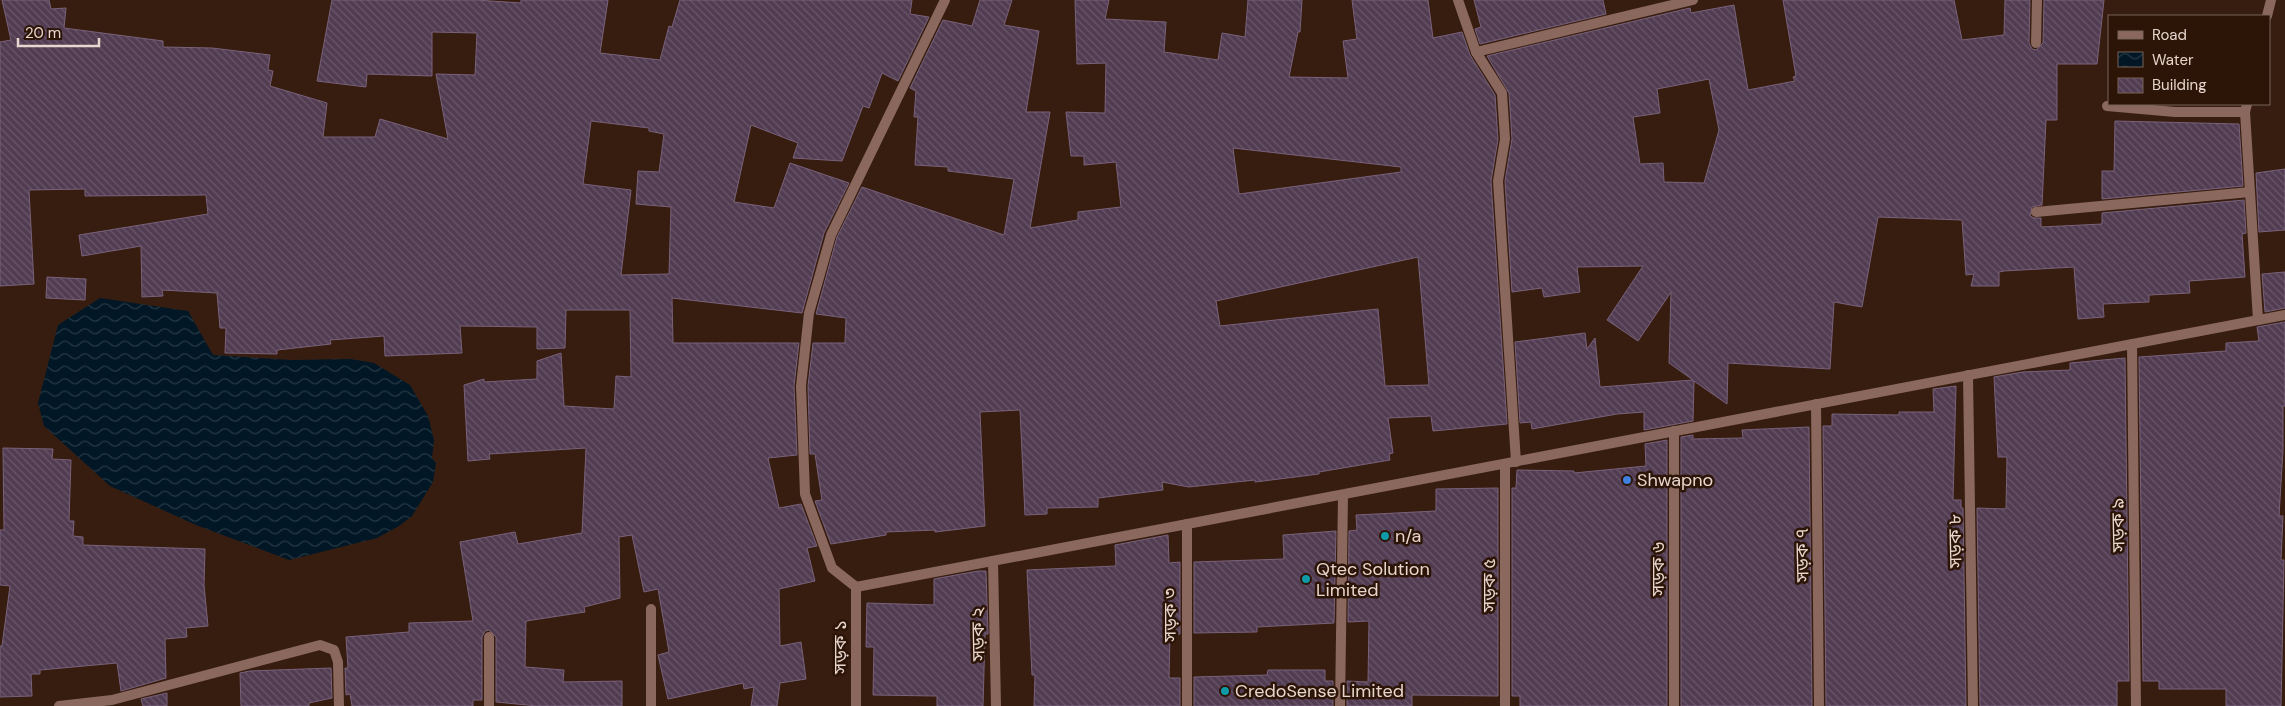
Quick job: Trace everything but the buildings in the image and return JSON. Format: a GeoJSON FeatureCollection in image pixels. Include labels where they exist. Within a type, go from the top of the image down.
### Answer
{"type":"FeatureCollection","features":[{"type":"Feature","properties":{"kind":"street"},"geometry":{"type":"LineString","coordinates":[[945,0],[831,235],[809,313],[801,386],[804,494],[832,568],[856,587],[2285,315]]}},
{"type":"Feature","properties":{"kind":"street","name":"সড়ক ৫"},"geometry":{"type":"LineString","coordinates":[[1458,0],[1476,52],[1502,93],[1505,139],[1498,181],[1510,463],[1505,706]]}},
{"type":"Feature","properties":{"kind":"street"},"geometry":{"type":"LineString","coordinates":[[1476,52],[1693,0]]}},
{"type":"Feature","properties":{"kind":"street"},"geometry":{"type":"LineString","coordinates":[[2036,43],[2038,0]]}},
{"type":"Feature","properties":{"kind":"street"},"geometry":{"type":"LineString","coordinates":[[2267,15],[2271,0]]}},
{"type":"Feature","properties":{"kind":"street"},"geometry":{"type":"LineString","coordinates":[[2107,106],[2174,112],[2246,108],[2258,320]]}},
{"type":"Feature","properties":{"kind":"street"},"geometry":{"type":"LineString","coordinates":[[2036,212],[2250,192]]}},
{"type":"Feature","properties":{"kind":"street","name":"সড়ক ৯"},"geometry":{"type":"LineString","coordinates":[[2132,344],[2136,706]]}},
{"type":"Feature","properties":{"kind":"street","name":"সড়ক ৮"},"geometry":{"type":"LineString","coordinates":[[1968,375],[1973,706]]}},
{"type":"Feature","properties":{"kind":"street","name":"সড়ক ৭"},"geometry":{"type":"LineString","coordinates":[[1816,404],[1820,706]]}},
{"type":"Feature","properties":{"kind":"street","name":"সড়ক ৬"},"geometry":{"type":"LineString","coordinates":[[1674,431],[1674,706]]}},
{"type":"Feature","properties":{"kind":"street"},"geometry":{"type":"LineString","coordinates":[[1340,706],[1343,495]]}},
{"type":"Feature","properties":{"kind":"street","name":"সড়ক ৩"},"geometry":{"type":"LineString","coordinates":[[1186,706],[1187,524]]}},
{"type":"Feature","properties":{"kind":"street","name":"সড়ক ২"},"geometry":{"type":"LineString","coordinates":[[992,561],[996,706]]}},
{"type":"Feature","properties":{"kind":"street","name":"সড়ক ১"},"geometry":{"type":"LineString","coordinates":[[856,587],[856,706]]}},
{"type":"Feature","properties":{"kind":"street"},"geometry":{"type":"LineString","coordinates":[[651,609],[651,706]]}},
{"type":"Feature","properties":{"kind":"street"},"geometry":{"type":"LineString","coordinates":[[489,637],[489,706]]}},
{"type":"Feature","properties":{"kind":"street"},"geometry":{"type":"LineString","coordinates":[[59,706],[112,700],[320,645],[334,650],[338,662],[339,706]]}},
{"type":"Feature","properties":{"kind":"water"},"geometry":{"type":"Polygon","coordinates":[[[100,298],[188,311],[213,355],[291,360],[351,359],[374,363],[410,385],[428,416],[434,440],[432,458],[436,463],[433,482],[412,516],[399,526],[377,538],[289,560],[196,525],[110,486],[44,426],[38,403],[58,325],[100,298]]]}},
{"type":"Feature","properties":{"kind":"place","name":"Shwapno"},"geometry":{"type":"Point","coordinates":[1627,480]}},
{"type":"Feature","properties":{"kind":"place","name":"n/a"},"geometry":{"type":"Point","coordinates":[1385,536]}},
{"type":"Feature","properties":{"kind":"place","name":"Qtec Solution Limited"},"geometry":{"type":"Point","coordinates":[1306,579]}},
{"type":"Feature","properties":{"kind":"place","name":"CredoSense Limited"},"geometry":{"type":"Point","coordinates":[1225,691]}}]}
